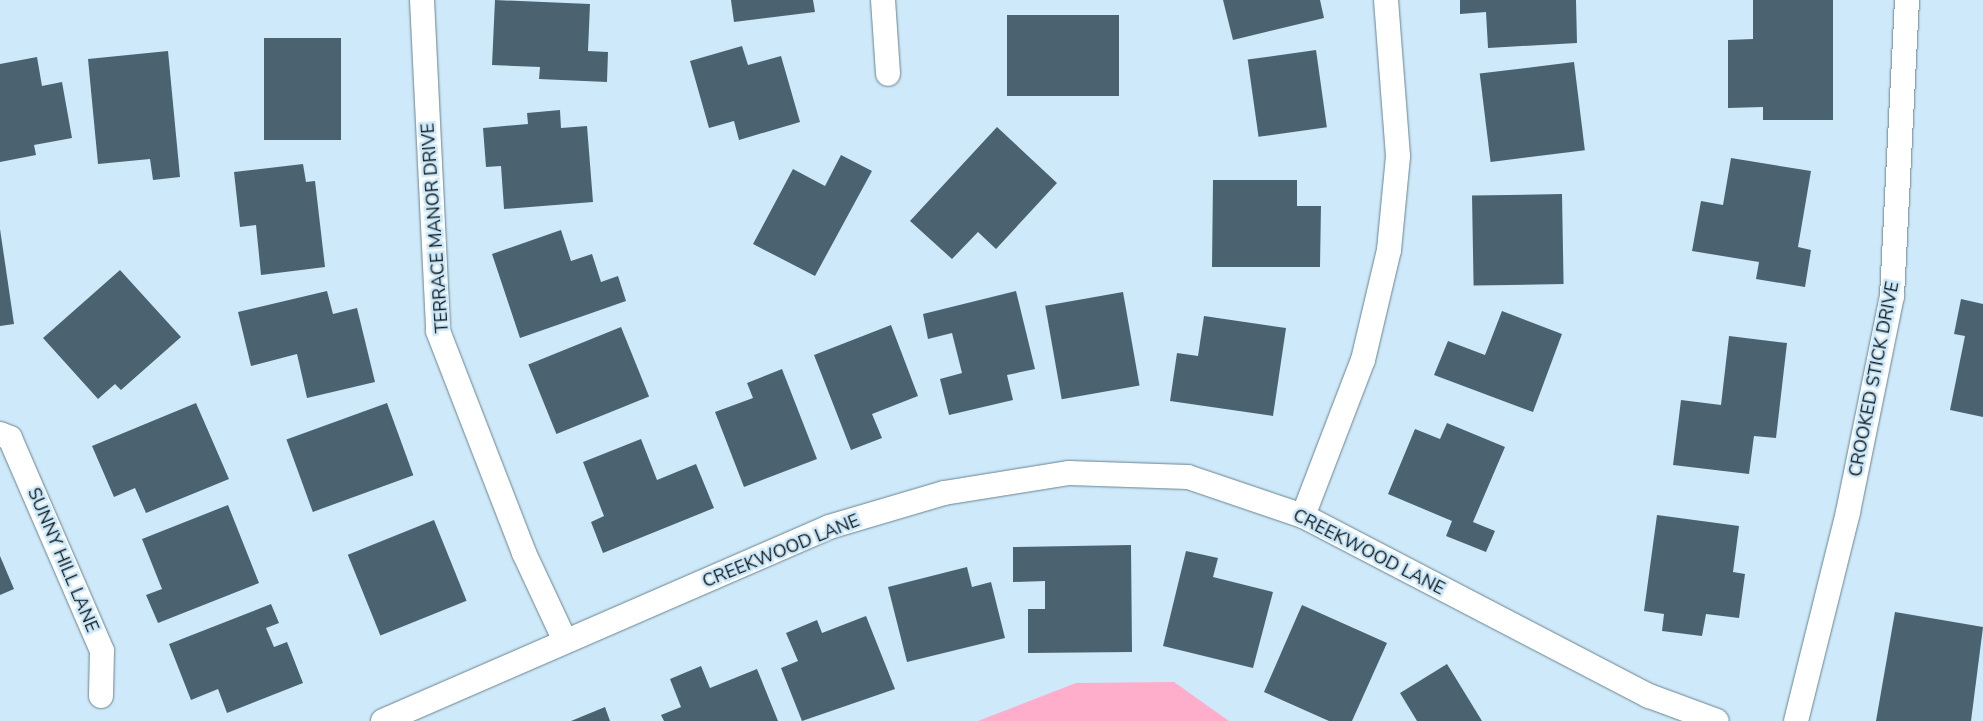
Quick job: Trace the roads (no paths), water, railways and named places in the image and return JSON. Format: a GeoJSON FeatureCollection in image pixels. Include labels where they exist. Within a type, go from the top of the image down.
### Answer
{"type":"FeatureCollection","features":[{"type":"Feature","properties":{"kind":"street","name":"TERRACE MANOR DRIVE"},"geometry":{"type":"LineString","coordinates":[[422,0],[438,331],[524,553],[565,642]]}},
{"type":"Feature","properties":{"kind":"street"},"geometry":{"type":"LineString","coordinates":[[883,0],[888,74]]}},
{"type":"Feature","properties":{"kind":"street"},"geometry":{"type":"LineString","coordinates":[[1303,516],[1363,360],[1389,250],[1398,156],[1386,0]]}},
{"type":"Feature","properties":{"kind":"street","name":"CROOKED STICK DRIVE"},"geometry":{"type":"LineString","coordinates":[[1796,721],[1848,512],[1892,296],[1907,0]]}},
{"type":"Feature","properties":{"kind":"street","name":"SUNNY HILL LANE"},"geometry":{"type":"LineString","coordinates":[[0,434],[10,438],[102,651],[101,696]]}},
{"type":"Feature","properties":{"kind":"street","name":"CREEKWOOD LANE"},"geometry":{"type":"LineString","coordinates":[[383,721],[829,527],[944,493],[1069,472],[1188,477],[1303,516],[1650,696],[1717,721]]}}]}
